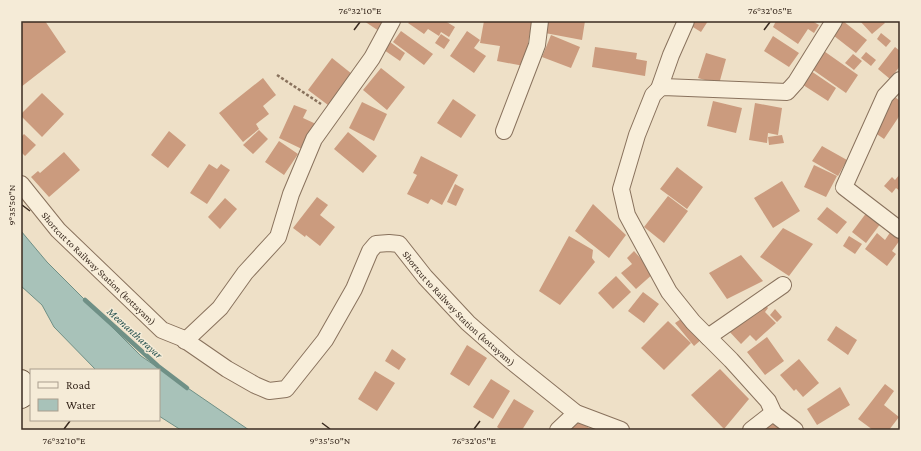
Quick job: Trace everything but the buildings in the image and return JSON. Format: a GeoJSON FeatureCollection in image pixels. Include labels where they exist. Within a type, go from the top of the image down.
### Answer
{"type":"FeatureCollection","features":[{"type":"Feature","properties":{"kind":"main road"},"geometry":{"type":"LineString","coordinates":[[21,381],[24,395],[21,397]]}},
{"type":"Feature","properties":{"kind":"street"},"geometry":{"type":"LineString","coordinates":[[186,341],[220,308],[245,273],[278,237],[292,194],[314,139],[372,58],[392,21]]}},
{"type":"Feature","properties":{"kind":"street"},"geometry":{"type":"LineString","coordinates":[[504,131],[537,45],[540,21]]}},
{"type":"Feature","properties":{"kind":"street"},"geometry":{"type":"LineString","coordinates":[[686,21],[671,55],[659,89],[653,95],[637,135],[621,189],[627,215],[669,292],[693,322],[731,360],[768,401],[774,414],[795,430]]}},
{"type":"Feature","properties":{"kind":"street"},"geometry":{"type":"LineString","coordinates":[[659,89],[787,92],[796,82],[834,21]]}},
{"type":"Feature","properties":{"kind":"street"},"geometry":{"type":"LineString","coordinates":[[900,80],[885,96],[844,187],[900,230]]}},
{"type":"Feature","properties":{"kind":"street","name":"Shortcut to Railway Station (kottayam)"},"geometry":{"type":"LineString","coordinates":[[21,184],[58,230],[162,330],[186,341],[227,369],[269,391],[286,389],[325,340],[354,289],[370,251],[376,244],[399,244],[425,277],[468,323],[510,360],[576,413],[621,430]]}},
{"type":"Feature","properties":{"kind":"street"},"geometry":{"type":"LineString","coordinates":[[708,338],[783,285]]}},
{"type":"Feature","properties":{"kind":"street"},"geometry":{"type":"LineString","coordinates":[[558,430],[576,413]]}},
{"type":"Feature","properties":{"kind":"street"},"geometry":{"type":"LineString","coordinates":[[751,430],[769,416],[774,414]]}},
{"type":"Feature","properties":{"kind":"path"},"geometry":{"type":"LineString","coordinates":[[277,75],[334,112]]}},
{"type":"Feature","properties":{"kind":"water"},"geometry":{"type":"Polygon","coordinates":[[[21,231],[47,262],[141,356],[160,369],[95,369],[54,327],[42,305],[21,286],[21,231]]]}},
{"type":"Feature","properties":{"kind":"water"},"geometry":{"type":"Polygon","coordinates":[[[160,369],[249,430],[181,430],[160,417],[160,369]]]}},
{"type":"Feature","properties":{"kind":"waterway","name":"Meenantharayar"},"geometry":{"type":"LineString","coordinates":[[85,300],[158,366],[187,388]]}}]}
